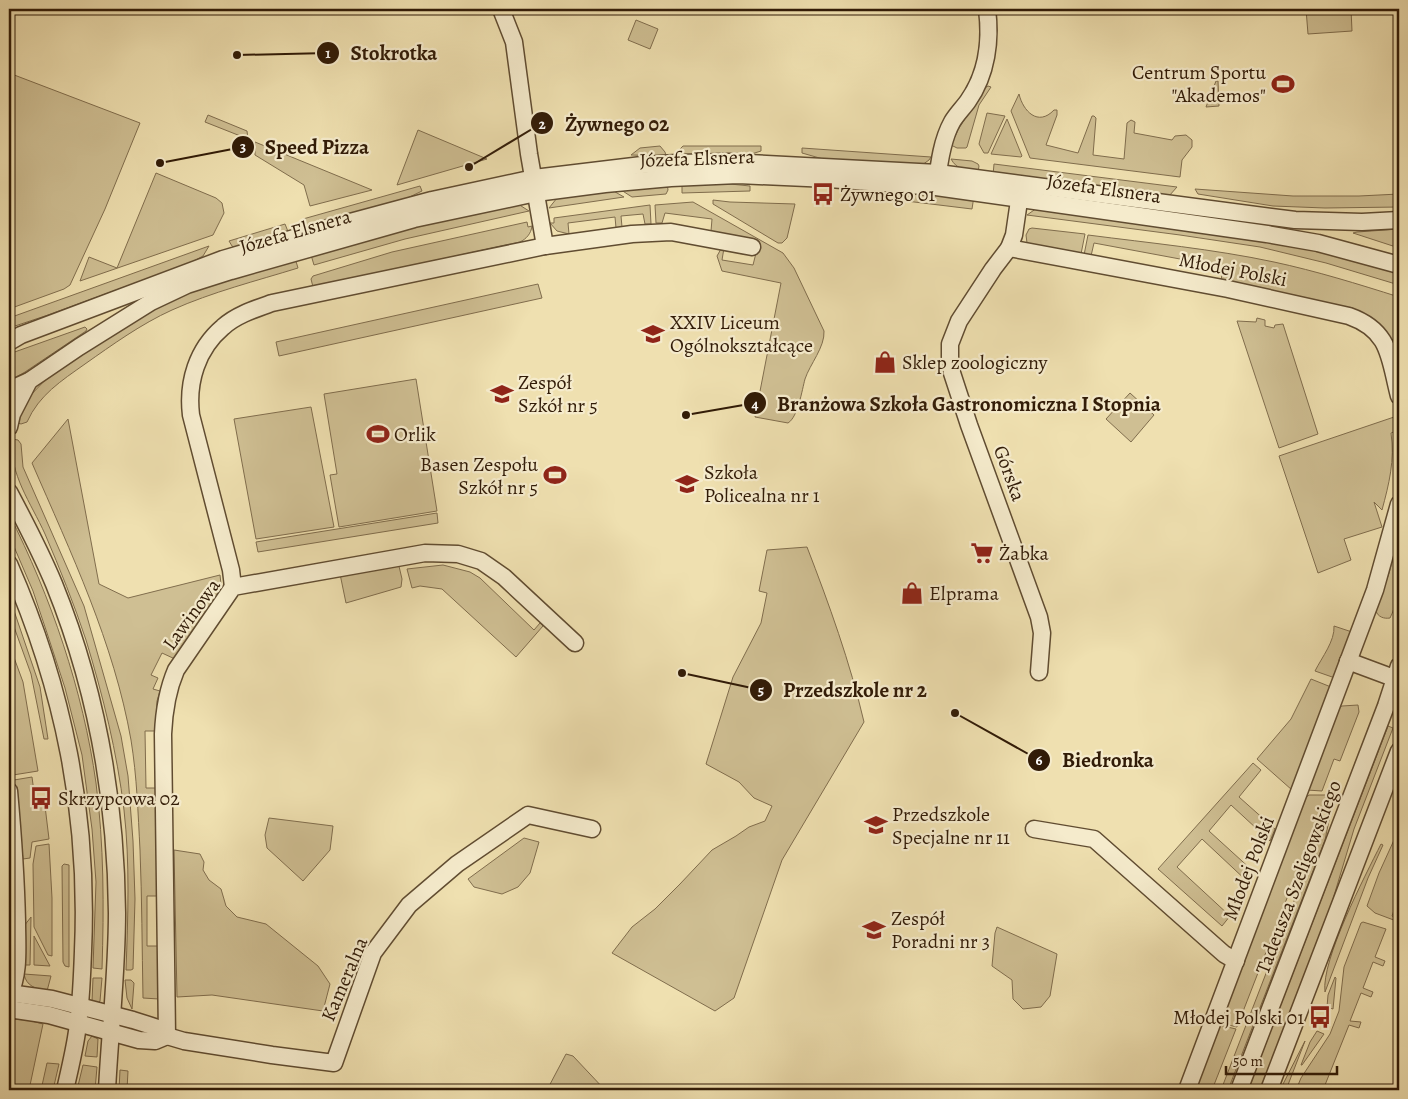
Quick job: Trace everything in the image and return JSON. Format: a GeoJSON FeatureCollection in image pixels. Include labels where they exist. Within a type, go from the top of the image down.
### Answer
{"type":"FeatureCollection","features":[{"type":"Feature","properties":{"kind":"street"},"geometry":{"type":"LineString","coordinates":[[501,9],[514,42],[545,246]]}},
{"type":"Feature","properties":{"kind":"street"},"geometry":{"type":"LineString","coordinates":[[937,180],[952,122],[969,100],[982,73],[989,42],[987,9]]}},
{"type":"Feature","properties":{"kind":"street","name":"Józefa Elsnera"},"geometry":{"type":"LineString","coordinates":[[13,338],[223,259],[265,246],[432,200],[535,186],[738,176],[937,180],[1021,191],[1295,220],[1362,222],[1399,220]]}},
{"type":"Feature","properties":{"kind":"street","name":"Józefa Elsnera"},"geometry":{"type":"LineString","coordinates":[[9,390],[29,381],[114,324],[151,302],[187,285],[535,186]]}},
{"type":"Feature","properties":{"kind":"street","name":"Józefa Elsnera"},"geometry":{"type":"LineString","coordinates":[[1021,191],[1318,243],[1399,264]]}},
{"type":"Feature","properties":{"kind":"street","name":"Górska"},"geometry":{"type":"LineString","coordinates":[[1021,191],[1014,235],[1009,248],[959,321],[950,344],[950,359],[952,373],[969,425],[1039,617],[1042,633],[1039,672]]}},
{"type":"Feature","properties":{"kind":"street"},"geometry":{"type":"LineString","coordinates":[[233,587],[231,570],[204,470],[189,403],[190,386],[196,365],[207,344],[223,326],[241,315],[272,303],[545,246],[610,236],[654,232],[685,234],[752,247]]}},
{"type":"Feature","properties":{"kind":"street","name":"Młodej Polski"},"geometry":{"type":"LineString","coordinates":[[1009,248],[1228,289],[1361,320],[1372,327],[1385,343],[1399,396]]}},
{"type":"Feature","properties":{"kind":"street","name":"Józefa Elsnera"},"geometry":{"type":"LineString","coordinates":[[9,426],[12,414],[29,381]]}},
{"type":"Feature","properties":{"kind":"street"},"geometry":{"type":"LineString","coordinates":[[9,492],[53,582],[64,611],[86,676],[102,746],[112,815],[116,877],[116,953],[107,1090]]}},
{"type":"Feature","properties":{"kind":"street","name":"Młodej Polski"},"geometry":{"type":"LineString","coordinates":[[1187,1090],[1375,590],[1399,504]]}},
{"type":"Feature","properties":{"kind":"street","name":"Lawinowa"},"geometry":{"type":"LineString","coordinates":[[167,1036],[163,734],[166,705],[171,682],[176,670],[233,587],[425,553],[458,554],[480,561],[504,577],[574,643]]}},
{"type":"Feature","properties":{"kind":"street"},"geometry":{"type":"LineString","coordinates":[[9,564],[33,624],[50,677],[68,748],[80,816],[84,912],[80,1006],[77,1037],[65,1090]]}},
{"type":"Feature","properties":{"kind":"street"},"geometry":{"type":"LineString","coordinates":[[1348,662],[1398,675]]}},
{"type":"Feature","properties":{"kind":"street","name":"Tadeusza Szeligowskiego"},"geometry":{"type":"LineString","coordinates":[[1239,1090],[1398,675]]}},
{"type":"Feature","properties":{"kind":"street"},"geometry":{"type":"LineString","coordinates":[[1269,1090],[1399,751]]}},
{"type":"Feature","properties":{"kind":"street"},"geometry":{"type":"LineString","coordinates":[[9,791],[11,837],[17,883],[18,952],[9,998]]}},
{"type":"Feature","properties":{"kind":"street","name":"Kameralna"},"geometry":{"type":"LineString","coordinates":[[9,998],[52,999],[158,1028],[167,1036],[184,1041],[334,1063],[373,954],[409,905],[457,864],[528,815],[592,829]]}},
{"type":"Feature","properties":{"kind":"street"},"geometry":{"type":"LineString","coordinates":[[1034,829],[1094,839],[1224,954],[1236,961]]}},
{"type":"Feature","properties":{"kind":"street"},"geometry":{"type":"LineString","coordinates":[[9,899],[17,883]]}},
{"type":"Feature","properties":{"kind":"street","name":"Kameralna"},"geometry":{"type":"LineString","coordinates":[[9,998],[49,1015],[139,1040],[155,1041],[167,1036]]}},
{"type":"Feature","properties":{"kind":"shaded area"},"geometry":{"type":"Polygon","coordinates":[[[1306,9],[1351,9],[1352,31],[1308,34],[1306,9]]]}},
{"type":"Feature","properties":{"kind":"shaded area"},"geometry":{"type":"Polygon","coordinates":[[[636,20],[658,29],[650,49],[628,40],[636,20]]]}},
{"type":"Feature","properties":{"kind":"shaded area"},"geometry":{"type":"Polygon","coordinates":[[[9,73],[140,123],[105,209],[70,285],[64,289],[9,309],[9,73]]]}},
{"type":"Feature","properties":{"kind":"shaded area"},"geometry":{"type":"Polygon","coordinates":[[[1216,81],[1218,81],[1219,106],[1206,107],[1216,81]]]}},
{"type":"Feature","properties":{"kind":"shaded area"},"geometry":{"type":"Polygon","coordinates":[[[988,86],[991,87],[979,105],[967,147],[957,148],[951,145],[983,89],[988,86]]]}},
{"type":"Feature","properties":{"kind":"shaded area"},"geometry":{"type":"Polygon","coordinates":[[[1019,94],[1024,106],[1032,115],[1042,117],[1057,110],[1046,145],[1078,153],[1092,116],[1096,118],[1093,155],[1124,159],[1127,123],[1131,120],[1135,122],[1134,133],[1172,140],[1175,136],[1186,135],[1192,140],[1192,147],[1182,160],[1180,177],[1030,158],[1011,111],[1019,94]]]}},
{"type":"Feature","properties":{"kind":"shaded area"},"geometry":{"type":"Polygon","coordinates":[[[987,113],[1005,116],[988,153],[984,153],[979,144],[987,113]]]}},
{"type":"Feature","properties":{"kind":"shaded area"},"geometry":{"type":"Polygon","coordinates":[[[208,115],[247,131],[248,139],[205,122],[208,115]]]}},
{"type":"Feature","properties":{"kind":"shaded area"},"geometry":{"type":"Polygon","coordinates":[[[1007,119],[1022,156],[1021,157],[991,154],[1007,119]]]}},
{"type":"Feature","properties":{"kind":"shaded area"},"geometry":{"type":"Polygon","coordinates":[[[418,130],[487,159],[397,185],[418,130]]]}},
{"type":"Feature","properties":{"kind":"shaded area"},"geometry":{"type":"Polygon","coordinates":[[[255,142],[372,190],[310,206],[304,185],[255,155],[255,142]]]}},
{"type":"Feature","properties":{"kind":"shaded area"},"geometry":{"type":"Polygon","coordinates":[[[660,146],[666,156],[631,155],[640,148],[660,146]]]}},
{"type":"Feature","properties":{"kind":"shaded area"},"geometry":{"type":"Polygon","coordinates":[[[683,146],[761,146],[761,151],[745,156],[680,157],[680,149],[683,146]]]}},
{"type":"Feature","properties":{"kind":"shaded area"},"geometry":{"type":"Polygon","coordinates":[[[802,148],[931,157],[922,165],[823,159],[802,153],[802,148]]]}},
{"type":"Feature","properties":{"kind":"shaded area"},"geometry":{"type":"Polygon","coordinates":[[[951,159],[972,161],[978,164],[978,172],[959,167],[951,159]]]}},
{"type":"Feature","properties":{"kind":"shaded area"},"geometry":{"type":"Polygon","coordinates":[[[994,164],[1177,187],[1169,196],[993,175],[994,164]]]}},
{"type":"Feature","properties":{"kind":"shaded area"},"geometry":{"type":"Polygon","coordinates":[[[156,173],[216,198],[222,203],[224,213],[213,235],[80,281],[89,257],[117,268],[156,173]]]}},
{"type":"Feature","properties":{"kind":"shaded area"},"geometry":{"type":"Polygon","coordinates":[[[682,181],[750,186],[750,191],[682,193],[682,181]]]}},
{"type":"Feature","properties":{"kind":"shaded area"},"geometry":{"type":"Polygon","coordinates":[[[667,183],[668,190],[666,194],[632,197],[618,188],[667,183]]]}},
{"type":"Feature","properties":{"kind":"shaded area"},"geometry":{"type":"Polygon","coordinates":[[[420,186],[422,191],[395,204],[304,230],[301,222],[303,219],[420,186]]]}},
{"type":"Feature","properties":{"kind":"shaded area"},"geometry":{"type":"Polygon","coordinates":[[[610,189],[624,197],[549,208],[557,198],[610,189]]]}},
{"type":"Feature","properties":{"kind":"shaded area"},"geometry":{"type":"Polygon","coordinates":[[[888,189],[974,196],[972,209],[840,193],[888,189]]]}},
{"type":"Feature","properties":{"kind":"shaded area"},"geometry":{"type":"Polygon","coordinates":[[[1195,189],[1293,196],[1399,194],[1399,207],[1325,208],[1273,206],[1198,194],[1195,189]]]}},
{"type":"Feature","properties":{"kind":"shaded area"},"geometry":{"type":"Polygon","coordinates":[[[713,200],[795,204],[787,238],[782,243],[778,243],[713,204],[713,200]]]}},
{"type":"Feature","properties":{"kind":"shaded area"},"geometry":{"type":"Polygon","coordinates":[[[693,202],[783,253],[794,268],[824,331],[820,349],[807,373],[797,409],[788,423],[755,417],[781,283],[722,271],[717,256],[721,249],[724,248],[722,260],[753,265],[759,241],[711,231],[712,219],[665,213],[662,223],[656,223],[655,205],[693,202]]]}},
{"type":"Feature","properties":{"kind":"shaded area"},"geometry":{"type":"Polygon","coordinates":[[[518,204],[529,211],[405,239],[314,265],[311,255],[392,231],[518,204]]]}},
{"type":"Feature","properties":{"kind":"shaded area"},"geometry":{"type":"Polygon","coordinates":[[[650,205],[651,224],[645,224],[643,214],[621,216],[622,227],[616,228],[615,217],[568,223],[569,234],[557,231],[550,223],[554,223],[554,218],[650,205]]]}},
{"type":"Feature","properties":{"kind":"shaded area"},"geometry":{"type":"Polygon","coordinates":[[[1037,208],[1222,230],[1346,257],[1399,274],[1399,285],[1326,263],[1260,247],[1027,215],[1037,208]]]}},
{"type":"Feature","properties":{"kind":"shaded area"},"geometry":{"type":"Polygon","coordinates":[[[527,222],[528,227],[532,226],[531,231],[520,242],[313,287],[311,279],[313,276],[392,252],[527,222]]]}},
{"type":"Feature","properties":{"kind":"shaded area"},"geometry":{"type":"Polygon","coordinates":[[[285,224],[289,234],[235,248],[229,241],[285,224]]]}},
{"type":"Feature","properties":{"kind":"shaded area"},"geometry":{"type":"Polygon","coordinates":[[[1029,229],[1085,234],[1081,254],[1027,243],[1026,235],[1029,229]]]}},
{"type":"Feature","properties":{"kind":"shaded area"},"geometry":{"type":"Polygon","coordinates":[[[1399,229],[1399,248],[1353,233],[1357,232],[1399,229]]]}},
{"type":"Feature","properties":{"kind":"shaded area"},"geometry":{"type":"Polygon","coordinates":[[[1088,235],[1251,257],[1321,274],[1399,297],[1399,338],[1393,340],[1373,321],[1221,281],[1223,267],[1094,243],[1091,256],[1084,255],[1088,235]]]}},
{"type":"Feature","properties":{"kind":"shaded area"},"geometry":{"type":"Polygon","coordinates":[[[209,246],[203,256],[190,263],[9,328],[9,318],[209,246]]]}},
{"type":"Feature","properties":{"kind":"shaded area"},"geometry":{"type":"Polygon","coordinates":[[[295,258],[298,268],[203,298],[172,310],[149,322],[116,342],[59,383],[44,396],[27,422],[21,424],[15,422],[27,399],[49,376],[140,317],[183,293],[295,258]]]}},
{"type":"Feature","properties":{"kind":"shaded area"},"geometry":{"type":"Polygon","coordinates":[[[538,284],[542,298],[279,356],[276,342],[538,284]]]}},
{"type":"Feature","properties":{"kind":"shaded area"},"geometry":{"type":"Polygon","coordinates":[[[1257,318],[1265,320],[1265,326],[1274,328],[1275,325],[1283,324],[1318,434],[1279,448],[1237,321],[1256,322],[1257,318]]]}},
{"type":"Feature","properties":{"kind":"shaded area"},"geometry":{"type":"Polygon","coordinates":[[[85,327],[86,331],[9,381],[9,354],[85,327]]]}},
{"type":"Feature","properties":{"kind":"shaded area","name":"Orlik"},"geometry":{"type":"Polygon","coordinates":[[[416,379],[437,511],[339,527],[330,475],[337,474],[324,394],[416,379]]]}},
{"type":"Feature","properties":{"kind":"shaded area"},"geometry":{"type":"Polygon","coordinates":[[[1130,393],[1154,415],[1131,442],[1106,419],[1130,393]]]}},
{"type":"Feature","properties":{"kind":"shaded area"},"geometry":{"type":"Polygon","coordinates":[[[311,407],[334,527],[256,539],[234,419],[311,407]]]}},
{"type":"Feature","properties":{"kind":"shaded area"},"geometry":{"type":"Polygon","coordinates":[[[1397,416],[1399,430],[1391,433],[1392,462],[1382,510],[1374,502],[1382,527],[1344,539],[1351,560],[1318,573],[1279,456],[1397,416]]]}},
{"type":"Feature","properties":{"kind":"shaded area"},"geometry":{"type":"Polygon","coordinates":[[[68,419],[99,584],[128,598],[220,575],[222,593],[175,659],[162,653],[151,675],[158,678],[153,689],[160,691],[157,701],[156,731],[145,731],[146,788],[157,788],[159,896],[147,896],[147,946],[159,946],[159,999],[143,998],[141,868],[137,795],[131,740],[123,704],[114,668],[90,599],[32,463],[68,419]]]}},
{"type":"Feature","properties":{"kind":"shaded area"},"geometry":{"type":"Polygon","coordinates":[[[12,439],[18,440],[21,444],[23,467],[84,606],[121,736],[128,776],[133,841],[135,899],[133,969],[131,970],[126,970],[128,890],[126,830],[118,767],[109,724],[77,613],[45,534],[17,476],[12,452],[12,439]]]}},
{"type":"Feature","properties":{"kind":"shaded area"},"geometry":{"type":"Polygon","coordinates":[[[437,513],[438,523],[258,552],[256,542],[437,513]]]}},
{"type":"Feature","properties":{"kind":"shaded area"},"geometry":{"type":"Polygon","coordinates":[[[9,514],[52,611],[83,713],[99,806],[103,899],[102,969],[93,968],[96,882],[92,829],[82,755],[65,688],[47,633],[33,591],[9,535],[9,514]]]}},
{"type":"Feature","properties":{"kind":"shaded area"},"geometry":{"type":"Polygon","coordinates":[[[1399,534],[1399,587],[1390,618],[1386,618],[1380,616],[1376,611],[1389,573],[1399,534]]]}},
{"type":"Feature","properties":{"kind":"shaded area"},"geometry":{"type":"Polygon","coordinates":[[[807,547],[839,633],[864,722],[782,860],[734,998],[715,1011],[612,953],[632,927],[655,909],[712,850],[749,827],[765,821],[772,806],[754,798],[739,782],[706,764],[733,677],[761,623],[767,593],[759,591],[767,550],[807,547]]]}},
{"type":"Feature","properties":{"kind":"shaded area"},"geometry":{"type":"Polygon","coordinates":[[[398,562],[402,579],[401,587],[346,603],[340,574],[398,562]]]}},
{"type":"Feature","properties":{"kind":"shaded area"},"geometry":{"type":"Polygon","coordinates":[[[443,565],[470,572],[480,578],[534,630],[540,623],[543,626],[516,657],[442,589],[420,586],[412,588],[407,569],[443,565]]]}},
{"type":"Feature","properties":{"kind":"shaded area"},"geometry":{"type":"Polygon","coordinates":[[[9,596],[40,687],[48,739],[44,739],[31,674],[9,613],[9,596]]]}},
{"type":"Feature","properties":{"kind":"shaded area"},"geometry":{"type":"Polygon","coordinates":[[[1334,626],[1352,632],[1335,678],[1315,671],[1330,643],[1334,626]]]}},
{"type":"Feature","properties":{"kind":"shaded area"},"geometry":{"type":"Polygon","coordinates":[[[9,644],[23,682],[38,771],[13,775],[9,747],[9,644]]]}},
{"type":"Feature","properties":{"kind":"shaded area"},"geometry":{"type":"Polygon","coordinates":[[[1311,679],[1331,687],[1292,790],[1257,759],[1291,719],[1311,679]]]}},
{"type":"Feature","properties":{"kind":"shaded area"},"geometry":{"type":"Polygon","coordinates":[[[1358,705],[1359,712],[1340,761],[1334,759],[1322,791],[1307,790],[1338,708],[1358,705]]]}},
{"type":"Feature","properties":{"kind":"shaded area"},"geometry":{"type":"Polygon","coordinates":[[[1388,726],[1393,728],[1354,829],[1330,909],[1261,1090],[1248,1090],[1388,726]]]}},
{"type":"Feature","properties":{"kind":"shaded area"},"geometry":{"type":"Polygon","coordinates":[[[1253,763],[1261,770],[1239,797],[1275,829],[1270,841],[1231,805],[1209,831],[1254,872],[1249,883],[1202,839],[1177,867],[1230,916],[1222,926],[1158,869],[1253,763]]]}},
{"type":"Feature","properties":{"kind":"shaded area"},"geometry":{"type":"Polygon","coordinates":[[[32,777],[36,807],[45,806],[49,839],[32,842],[30,858],[23,859],[14,780],[32,777]]]}},
{"type":"Feature","properties":{"kind":"shaded area"},"geometry":{"type":"Polygon","coordinates":[[[1309,795],[1327,795],[1237,1027],[1220,1023],[1305,798],[1309,795]]]}},
{"type":"Feature","properties":{"kind":"shaded area"},"geometry":{"type":"Polygon","coordinates":[[[1331,805],[1325,840],[1228,1090],[1221,1090],[1331,805]]]}},
{"type":"Feature","properties":{"kind":"shaded area"},"geometry":{"type":"Polygon","coordinates":[[[269,818],[333,826],[330,850],[303,881],[267,848],[265,835],[269,818]]]}},
{"type":"Feature","properties":{"kind":"shaded area"},"geometry":{"type":"Polygon","coordinates":[[[1399,829],[1399,896],[1392,916],[1399,920],[1399,922],[1375,913],[1367,906],[1379,873],[1399,829]]]}},
{"type":"Feature","properties":{"kind":"shaded area"},"geometry":{"type":"Polygon","coordinates":[[[524,838],[539,842],[530,873],[518,887],[502,894],[474,887],[468,879],[524,838]]]}},
{"type":"Feature","properties":{"kind":"shaded area"},"geometry":{"type":"Polygon","coordinates":[[[49,844],[52,898],[52,956],[48,955],[34,927],[33,864],[36,846],[49,844]]]}},
{"type":"Feature","properties":{"kind":"shaded area"},"geometry":{"type":"Polygon","coordinates":[[[1381,844],[1383,845],[1368,878],[1325,992],[1330,960],[1345,918],[1381,844]]]}},
{"type":"Feature","properties":{"kind":"shaded area"},"geometry":{"type":"Polygon","coordinates":[[[174,850],[200,854],[204,862],[203,870],[209,880],[221,889],[226,906],[237,917],[266,924],[318,966],[330,984],[323,1011],[212,995],[177,997],[174,850]]]}},
{"type":"Feature","properties":{"kind":"shaded area"},"geometry":{"type":"Polygon","coordinates":[[[64,864],[69,865],[69,967],[65,966],[63,962],[62,866],[64,864]]]}},
{"type":"Feature","properties":{"kind":"shaded area"},"geometry":{"type":"Polygon","coordinates":[[[31,917],[30,965],[24,965],[24,926],[31,917]]]}},
{"type":"Feature","properties":{"kind":"shaded area"},"geometry":{"type":"Polygon","coordinates":[[[1363,922],[1386,929],[1375,957],[1385,961],[1383,966],[1373,962],[1363,988],[1373,992],[1371,997],[1361,993],[1350,1021],[1361,1022],[1359,1028],[1349,1025],[1323,1090],[1296,1090],[1301,1078],[1330,1034],[1339,1011],[1344,967],[1363,922]]]}},
{"type":"Feature","properties":{"kind":"shaded area"},"geometry":{"type":"Polygon","coordinates":[[[997,927],[1057,954],[1050,996],[1041,1007],[1023,1009],[1013,999],[1012,980],[992,966],[997,927]]]}},
{"type":"Feature","properties":{"kind":"shaded area"},"geometry":{"type":"Polygon","coordinates":[[[34,936],[50,966],[34,965],[34,936]]]}},
{"type":"Feature","properties":{"kind":"shaded area"},"geometry":{"type":"Polygon","coordinates":[[[24,974],[51,976],[47,991],[29,984],[24,974]]]}},
{"type":"Feature","properties":{"kind":"shaded area"},"geometry":{"type":"Polygon","coordinates":[[[1335,977],[1333,1009],[1327,1007],[1328,995],[1335,977]]]}},
{"type":"Feature","properties":{"kind":"shaded area"},"geometry":{"type":"Polygon","coordinates":[[[93,978],[102,978],[100,1001],[97,1005],[92,1001],[93,978]]]}},
{"type":"Feature","properties":{"kind":"shaded area"},"geometry":{"type":"Polygon","coordinates":[[[125,980],[131,980],[134,983],[132,1009],[127,998],[125,980]]]}},
{"type":"Feature","properties":{"kind":"shaded area"},"geometry":{"type":"Polygon","coordinates":[[[9,1019],[28,1020],[43,1024],[29,1090],[9,1090],[9,1019]]]}},
{"type":"Feature","properties":{"kind":"shaded area"},"geometry":{"type":"Polygon","coordinates":[[[1219,1025],[1236,1029],[1212,1090],[1194,1090],[1219,1025]]]}},
{"type":"Feature","properties":{"kind":"shaded area"},"geometry":{"type":"Polygon","coordinates":[[[1317,1031],[1324,1034],[1301,1065],[1310,1042],[1317,1031]]]}},
{"type":"Feature","properties":{"kind":"shaded area"},"geometry":{"type":"Polygon","coordinates":[[[92,1036],[98,1039],[97,1057],[85,1056],[88,1041],[92,1036]]]}},
{"type":"Feature","properties":{"kind":"shaded area"},"geometry":{"type":"Polygon","coordinates":[[[1305,1041],[1286,1090],[1280,1090],[1305,1041]]]}},
{"type":"Feature","properties":{"kind":"shaded area"},"geometry":{"type":"Polygon","coordinates":[[[566,1054],[573,1056],[605,1090],[547,1090],[566,1054]]]}},
{"type":"Feature","properties":{"kind":"shaded area"},"geometry":{"type":"Polygon","coordinates":[[[47,1063],[59,1064],[53,1090],[41,1090],[47,1063]]]}},
{"type":"Feature","properties":{"kind":"shaded area"},"geometry":{"type":"Polygon","coordinates":[[[83,1065],[97,1067],[95,1090],[77,1090],[83,1065]]]}},
{"type":"Feature","properties":{"kind":"shaded area"},"geometry":{"type":"Polygon","coordinates":[[[120,1070],[128,1071],[127,1090],[119,1090],[120,1070]]]}},
{"type":"Feature","properties":{"kind":"place","name":"Stokrotka"},"geometry":{"type":"Point","coordinates":[237,55]}},
{"type":"Feature","properties":{"kind":"place","name":"Centrum Sportu \"Akademos\""},"geometry":{"type":"Point","coordinates":[1283,84]}},
{"type":"Feature","properties":{"kind":"place","name":"Speed Pizza"},"geometry":{"type":"Point","coordinates":[160,163]}},
{"type":"Feature","properties":{"kind":"place","name":"Żywnego 02"},"geometry":{"type":"Point","coordinates":[469,167]}},
{"type":"Feature","properties":{"kind":"place","name":"Żywnego 01"},"geometry":{"type":"Point","coordinates":[823,194]}},
{"type":"Feature","properties":{"kind":"place","name":"XXIV Liceum Ogólnokształcące"},"geometry":{"type":"Point","coordinates":[653,334]}},
{"type":"Feature","properties":{"kind":"place","name":"Sklep zoologiczny"},"geometry":{"type":"Point","coordinates":[885,362]}},
{"type":"Feature","properties":{"kind":"place","name":"Zespół Szkół nr 5"},"geometry":{"type":"Point","coordinates":[502,394]}},
{"type":"Feature","properties":{"kind":"place","name":"Branżowa Szkoła Gastronomiczna I Stopnia"},"geometry":{"type":"Point","coordinates":[686,415]}},
{"type":"Feature","properties":{"kind":"place","name":"Orlik"},"geometry":{"type":"Point","coordinates":[378,434]}},
{"type":"Feature","properties":{"kind":"place","name":"Basen Zespołu Szkół nr 5"},"geometry":{"type":"Point","coordinates":[555,475]}},
{"type":"Feature","properties":{"kind":"place","name":"Szkoła Policealna nr 1"},"geometry":{"type":"Point","coordinates":[687,484]}},
{"type":"Feature","properties":{"kind":"place","name":"Żabka"},"geometry":{"type":"Point","coordinates":[982,553]}},
{"type":"Feature","properties":{"kind":"place","name":"Elprama"},"geometry":{"type":"Point","coordinates":[912,593]}},
{"type":"Feature","properties":{"kind":"place","name":"Przedszkole nr 2"},"geometry":{"type":"Point","coordinates":[682,673]}},
{"type":"Feature","properties":{"kind":"place","name":"Biedronka"},"geometry":{"type":"Point","coordinates":[955,713]}},
{"type":"Feature","properties":{"kind":"place","name":"Skrzypcowa 02"},"geometry":{"type":"Point","coordinates":[41,798]}},
{"type":"Feature","properties":{"kind":"place","name":"Przedszkole Specjalne nr 11"},"geometry":{"type":"Point","coordinates":[876,825]}},
{"type":"Feature","properties":{"kind":"place","name":"Zespół Poradni nr 3"},"geometry":{"type":"Point","coordinates":[874,930]}},
{"type":"Feature","properties":{"kind":"place","name":"Młodej Polski 01"},"geometry":{"type":"Point","coordinates":[1320,1017]}}]}
